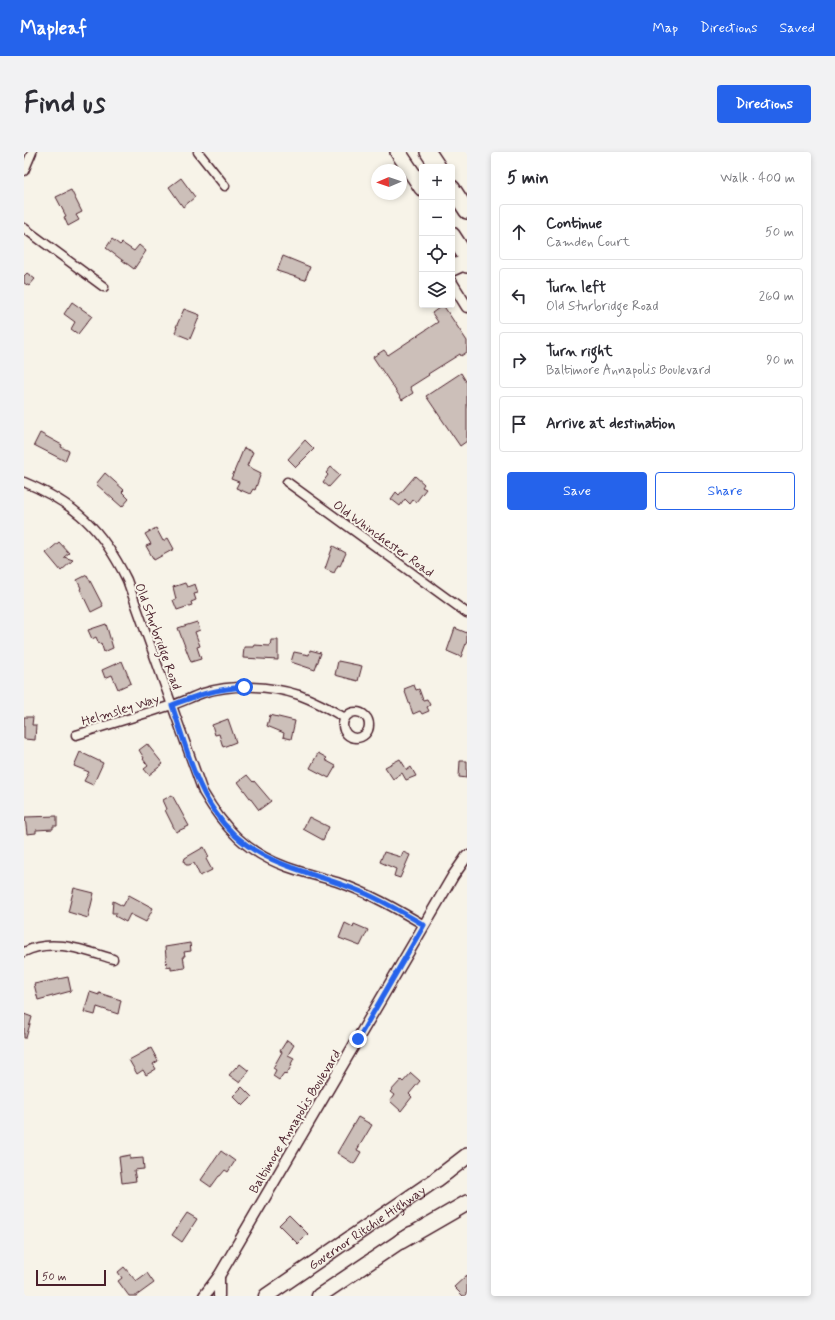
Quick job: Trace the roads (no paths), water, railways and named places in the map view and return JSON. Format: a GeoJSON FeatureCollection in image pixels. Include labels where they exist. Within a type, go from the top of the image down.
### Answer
{"type":"FeatureCollection","features":[{"type":"Feature","properties":{"kind":"highway"},"geometry":{"type":"LineString","coordinates":[[398,152],[419,184]]}},
{"type":"Feature","properties":{"kind":"highway"},"geometry":{"type":"LineString","coordinates":[[428,152],[436,164]]}},
{"type":"Feature","properties":{"kind":"highway"},"geometry":{"type":"LineString","coordinates":[[455,193],[467,211]]}},
{"type":"Feature","properties":{"kind":"highway"},"geometry":{"type":"LineString","coordinates":[[453,236],[467,258]]}},
{"type":"Feature","properties":{"kind":"highway"},"geometry":{"type":"LineString","coordinates":[[455,267],[463,263],[467,266]]}},
{"type":"Feature","properties":{"kind":"highway"},"geometry":{"type":"LineString","coordinates":[[437,1179],[467,1156]]}},
{"type":"Feature","properties":{"kind":"highway","name":"Governor Ritchie Highway"},"geometry":{"type":"LineString","coordinates":[[266,1296],[467,1159]]}},
{"type":"Feature","properties":{"kind":"highway"},"geometry":{"type":"LineString","coordinates":[[319,1296],[467,1196]]}},
{"type":"Feature","properties":{"kind":"highway"},"geometry":{"type":"LineString","coordinates":[[401,1241],[467,1203]]}},
{"type":"Feature","properties":{"kind":"street"},"geometry":{"type":"LineString","coordinates":[[24,171],[32,152]]}},
{"type":"Feature","properties":{"kind":"street"},"geometry":{"type":"LineString","coordinates":[[198,152],[225,186]]}},
{"type":"Feature","properties":{"kind":"street"},"geometry":{"type":"LineString","coordinates":[[24,228],[104,287]]}},
{"type":"Feature","properties":{"kind":"street"},"geometry":{"type":"LineString","coordinates":[[455,288],[467,307]]}},
{"type":"Feature","properties":{"kind":"street","name":"Old Sturbridge Road"},"geometry":{"type":"LineString","coordinates":[[24,482],[48,492],[70,507],[104,540],[116,559],[127,580],[203,792],[215,813],[229,829],[246,845],[280,864],[337,882],[384,902],[424,925]]}},
{"type":"Feature","properties":{"kind":"street","name":"Old Whinchester Road"},"geometry":{"type":"LineString","coordinates":[[287,482],[467,613]]}},
{"type":"Feature","properties":{"kind":"street","name":"Helmsley Way"},"geometry":{"type":"LineString","coordinates":[[76,735],[172,705],[203,693],[225,688],[263,688],[298,695],[316,702],[345,718]]}},
{"type":"Feature","properties":{"kind":"street","name":"Baltimore Annapolis Boulevard"},"geometry":{"type":"LineString","coordinates":[[204,1296],[219,1276],[424,925],[453,876],[467,856]]}},
{"type":"Feature","properties":{"kind":"street"},"geometry":{"type":"LineString","coordinates":[[24,952],[40,947],[66,946],[113,959]]}},
{"type":"Feature","properties":{"kind":"street"},"geometry":{"type":"LineString","coordinates":[[219,1276],[219,1296]]}}]}
